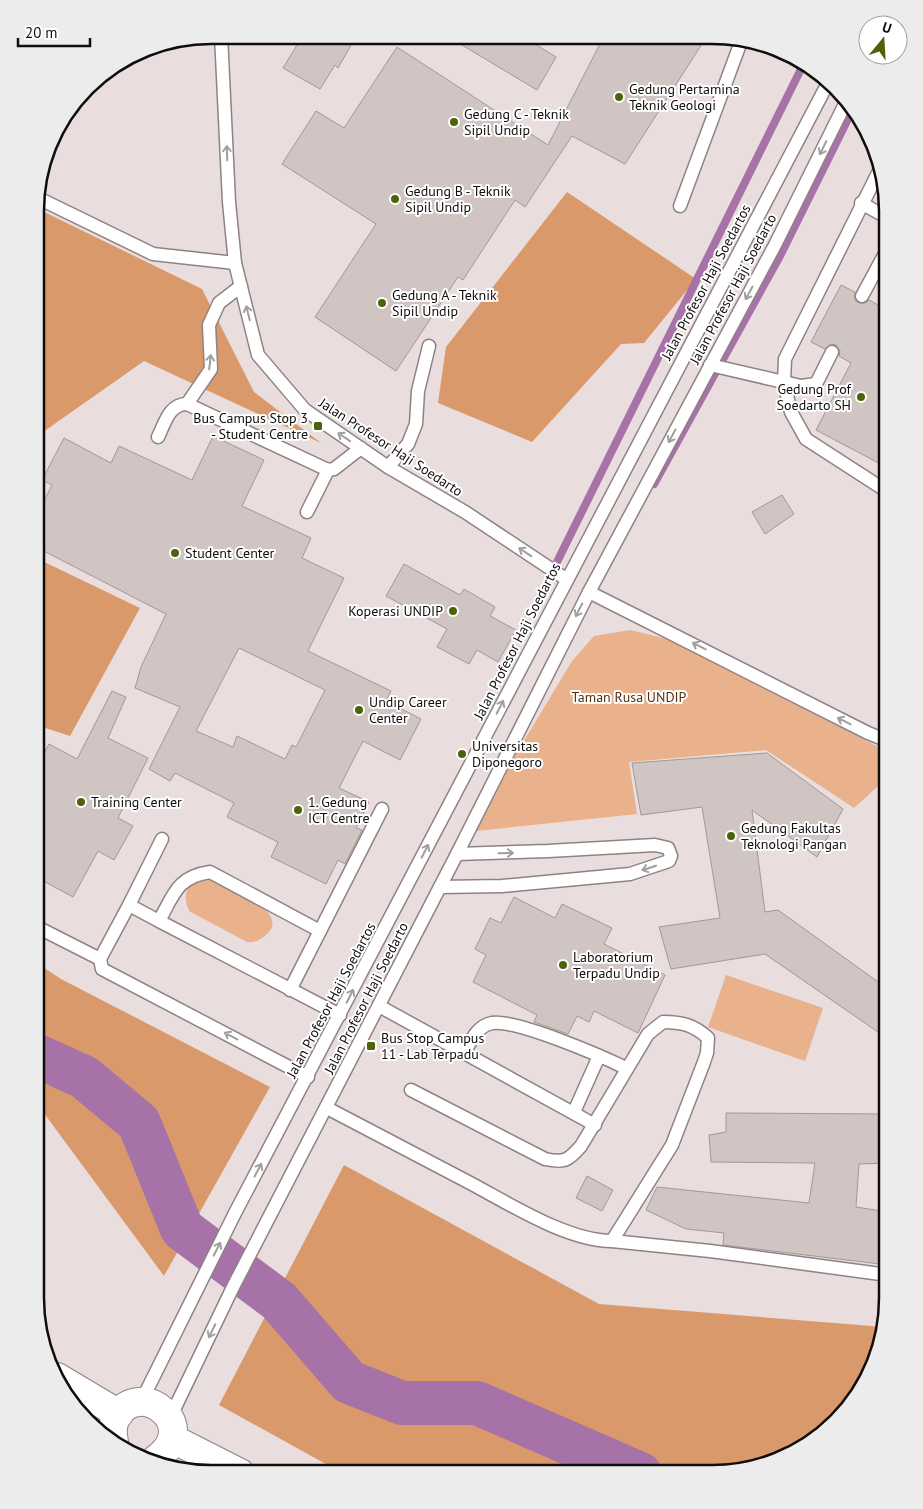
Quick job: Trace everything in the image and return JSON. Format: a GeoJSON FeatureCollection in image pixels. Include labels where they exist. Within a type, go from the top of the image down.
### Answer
{"type":"FeatureCollection","features":[{"type":"Feature","properties":{"kind":"street"},"geometry":{"type":"LineString","coordinates":[[65,1380],[130,1408],[158,1406],[167,1439],[223,1465]]}},
{"type":"Feature","properties":{"kind":"street"},"geometry":{"type":"LineString","coordinates":[[114,1434],[113,1425],[130,1408]]}},
{"type":"Feature","properties":{"kind":"lane","name":"Jalan Profesor Haji Soedarto"},"geometry":{"type":"LineString","coordinates":[[221,44],[229,202],[235,263],[258,355],[305,410],[388,466],[464,512],[566,579]]}},
{"type":"Feature","properties":{"kind":"lane"},"geometry":{"type":"LineString","coordinates":[[680,206],[739,46]]}},
{"type":"Feature","properties":{"kind":"lane","name":"Jalan Profesor Haji Soedartos"},"geometry":{"type":"LineString","coordinates":[[130,1408],[200,1285],[235,1214],[340,1016],[566,579],[825,88]]}},
{"type":"Feature","properties":{"kind":"lane","name":"Jalan Profesor Haji Soedarto"},"geometry":{"type":"LineString","coordinates":[[167,1439],[233,1287],[457,854],[588,592],[775,245],[843,107]]}},
{"type":"Feature","properties":{"kind":"lane"},"geometry":{"type":"LineString","coordinates":[[876,177],[785,358],[784,383],[791,412],[806,439],[879,486]]}},
{"type":"Feature","properties":{"kind":"lane"},"geometry":{"type":"LineString","coordinates":[[44,201],[153,254],[235,263]]}},
{"type":"Feature","properties":{"kind":"lane"},"geometry":{"type":"LineString","coordinates":[[861,203],[879,213]]}},
{"type":"Feature","properties":{"kind":"lane"},"geometry":{"type":"LineString","coordinates":[[862,296],[879,265]]}},
{"type":"Feature","properties":{"kind":"lane"},"geometry":{"type":"LineString","coordinates":[[187,404],[211,369],[209,325],[219,303],[241,286]]}},
{"type":"Feature","properties":{"kind":"lane"},"geometry":{"type":"LineString","coordinates":[[388,466],[408,444],[416,424],[418,391],[428,346]]}},
{"type":"Feature","properties":{"kind":"lane"},"geometry":{"type":"LineString","coordinates":[[710,365],[801,386],[816,384],[832,352]]}},
{"type":"Feature","properties":{"kind":"lane"},"geometry":{"type":"LineString","coordinates":[[158,437],[172,408],[178,404],[187,404],[328,470],[334,469],[361,448]]}},
{"type":"Feature","properties":{"kind":"lane"},"geometry":{"type":"LineString","coordinates":[[307,512],[328,470]]}},
{"type":"Feature","properties":{"kind":"lane"},"geometry":{"type":"LineString","coordinates":[[588,592],[879,737]]}},
{"type":"Feature","properties":{"kind":"lane"},"geometry":{"type":"LineString","coordinates":[[290,990],[382,809]]}},
{"type":"Feature","properties":{"kind":"lane"},"geometry":{"type":"LineString","coordinates":[[162,839],[100,959],[102,969],[308,1077]]}},
{"type":"Feature","properties":{"kind":"lane"},"geometry":{"type":"LineString","coordinates":[[440,887],[502,886],[630,874],[669,861],[670,856],[668,848],[655,845],[457,854]]}},
{"type":"Feature","properties":{"kind":"lane"},"geometry":{"type":"LineString","coordinates":[[160,921],[176,890],[183,882],[193,874],[210,872],[320,931]]}},
{"type":"Feature","properties":{"kind":"lane"},"geometry":{"type":"LineString","coordinates":[[129,905],[340,1016]]}},
{"type":"Feature","properties":{"kind":"lane"},"geometry":{"type":"LineString","coordinates":[[44,930],[100,959]]}},
{"type":"Feature","properties":{"kind":"lane"},"geometry":{"type":"LineString","coordinates":[[378,1006],[595,1125]]}},
{"type":"Feature","properties":{"kind":"lane"},"geometry":{"type":"LineString","coordinates":[[411,1090],[545,1159],[558,1161],[570,1158],[595,1125],[626,1068],[648,1034],[662,1022],[682,1022],[699,1030],[708,1038],[704,1062],[672,1145],[612,1241]]}},
{"type":"Feature","properties":{"kind":"lane"},"geometry":{"type":"LineString","coordinates":[[464,1053],[478,1030],[491,1024],[509,1023],[599,1056],[626,1068]]}},
{"type":"Feature","properties":{"kind":"lane"},"geometry":{"type":"LineString","coordinates":[[574,1112],[599,1056]]}},
{"type":"Feature","properties":{"kind":"lane"},"geometry":{"type":"LineString","coordinates":[[327,1108],[510,1204],[579,1237],[597,1241],[710,1250],[879,1274]]}},
{"type":"Feature","properties":{"kind":"green space","name":"Taman Rusa UNDIP"},"geometry":{"type":"Polygon","coordinates":[[[630,630],[676,641],[879,747],[879,785],[854,808],[766,750],[629,762],[637,814],[476,831],[513,759],[572,661],[594,636],[630,630]]]}},
{"type":"Feature","properties":{"kind":"green space"},"geometry":{"type":"Polygon","coordinates":[[[211,877],[241,892],[264,908],[270,916],[272,925],[268,933],[259,940],[247,942],[189,911],[186,897],[189,887],[198,881],[211,877]]]}},
{"type":"Feature","properties":{"kind":"green space"},"geometry":{"type":"Polygon","coordinates":[[[726,975],[823,1008],[805,1061],[708,1027],[726,975]]]}},
{"type":"Feature","properties":{"kind":"shaded area"},"geometry":{"type":"Polygon","coordinates":[[[567,192],[696,279],[644,343],[621,344],[532,442],[438,403],[446,347],[567,192]]]}},
{"type":"Feature","properties":{"kind":"shaded area"},"geometry":{"type":"Polygon","coordinates":[[[44,212],[202,289],[254,392],[321,443],[144,361],[44,431],[44,212]]]}},
{"type":"Feature","properties":{"kind":"shaded area"},"geometry":{"type":"Polygon","coordinates":[[[44,562],[140,608],[70,736],[44,728],[44,562]]]}},
{"type":"Feature","properties":{"kind":"shaded area"},"geometry":{"type":"Polygon","coordinates":[[[44,968],[61,979],[270,1087],[164,1276],[44,1113],[44,968]]]}},
{"type":"Feature","properties":{"kind":"shaded area"},"geometry":{"type":"Polygon","coordinates":[[[344,1165],[599,1304],[877,1326],[870,1352],[862,1372],[845,1400],[830,1416],[814,1431],[776,1453],[734,1464],[328,1465],[219,1405],[344,1165]]]}},
{"type":"Feature","properties":{"kind":"building"},"geometry":{"type":"Polygon","coordinates":[[[298,44],[352,44],[338,68],[335,65],[320,89],[283,68],[298,44]]]}},
{"type":"Feature","properties":{"kind":"building"},"geometry":{"type":"Polygon","coordinates":[[[460,44],[535,44],[556,57],[537,90],[460,44]]]}},
{"type":"Feature","properties":{"kind":"building"},"geometry":{"type":"Polygon","coordinates":[[[600,44],[702,44],[625,164],[572,136],[525,207],[515,200],[463,280],[458,277],[396,371],[315,317],[376,224],[282,164],[316,111],[344,128],[397,47],[548,145],[600,44]]]}},
{"type":"Feature","properties":{"kind":"building","name":"Gedung Prof Soedarto SH"},"geometry":{"type":"Polygon","coordinates":[[[841,285],[855,292],[855,300],[859,303],[866,303],[869,300],[879,305],[879,463],[816,430],[851,363],[839,356],[840,351],[836,345],[831,344],[825,349],[811,342],[841,285]]]}},
{"type":"Feature","properties":{"kind":"building"},"geometry":{"type":"Polygon","coordinates":[[[213,436],[264,460],[242,506],[311,538],[302,558],[344,578],[308,651],[391,691],[386,701],[421,719],[400,760],[363,741],[339,788],[369,802],[356,828],[362,830],[345,864],[338,860],[326,884],[271,857],[278,842],[227,817],[234,803],[175,773],[170,781],[149,769],[180,707],[135,688],[141,667],[166,614],[44,551],[44,501],[52,485],[44,481],[44,476],[64,438],[111,463],[119,446],[192,480],[213,436]],[[239,648],[196,731],[233,747],[237,736],[285,759],[292,745],[296,747],[325,690],[239,648]]]}},
{"type":"Feature","properties":{"kind":"building"},"geometry":{"type":"Polygon","coordinates":[[[782,495],[794,514],[765,534],[752,512],[782,495]]]}},
{"type":"Feature","properties":{"kind":"building","name":"Koperasi UNDIP"},"geometry":{"type":"Polygon","coordinates":[[[404,564],[460,595],[464,589],[495,607],[490,616],[516,630],[498,662],[477,650],[469,664],[437,647],[447,629],[386,596],[404,564]]]}},
{"type":"Feature","properties":{"kind":"building","name":"Training Center"},"geometry":{"type":"Polygon","coordinates":[[[112,691],[126,697],[108,738],[148,758],[118,818],[133,826],[114,860],[98,851],[73,897],[44,881],[44,753],[49,744],[77,759],[112,691]]]}},
{"type":"Feature","properties":{"kind":"building","name":"Gedung Fakultas Teknologi Pangan"},"geometry":{"type":"Polygon","coordinates":[[[767,753],[843,809],[817,857],[752,810],[765,912],[778,910],[879,983],[879,1033],[765,954],[671,969],[659,927],[720,918],[702,807],[641,815],[632,763],[767,753]]]}},
{"type":"Feature","properties":{"kind":"building","name":"Laboratorium Terpadu Undip"},"geometry":{"type":"Polygon","coordinates":[[[514,897],[555,918],[562,904],[612,928],[604,944],[665,975],[638,1033],[594,1011],[589,1022],[577,1016],[568,1034],[534,1022],[537,1015],[473,982],[486,955],[475,949],[490,918],[501,923],[514,897]]]}},
{"type":"Feature","properties":{"kind":"building"},"geometry":{"type":"Polygon","coordinates":[[[726,1113],[879,1114],[879,1163],[859,1164],[856,1207],[879,1211],[879,1264],[723,1245],[724,1233],[686,1229],[646,1210],[657,1187],[809,1203],[815,1163],[711,1162],[709,1135],[726,1132],[726,1113]]]}},
{"type":"Feature","properties":{"kind":"building"},"geometry":{"type":"Polygon","coordinates":[[[587,1176],[613,1190],[602,1211],[576,1198],[587,1176]]]}},
{"type":"Feature","properties":{"kind":"waterway"},"geometry":{"type":"LineString","coordinates":[[553,570],[801,69]]}},
{"type":"Feature","properties":{"kind":"waterway"},"geometry":{"type":"LineString","coordinates":[[654,484],[780,256],[850,116]]}},
{"type":"Feature","properties":{"kind":"waterway"},"geometry":{"type":"LineString","coordinates":[[44,1059],[84,1077],[139,1123],[182,1229],[279,1301],[349,1382],[402,1403],[477,1403],[619,1465]]}},
{"type":"Feature","properties":{"kind":"place","name":"Gedung Pertamina Teknik Geologi"},"geometry":{"type":"Point","coordinates":[619,97]}},
{"type":"Feature","properties":{"kind":"place","name":"Gedung C - Teknik Sipil Undip"},"geometry":{"type":"Point","coordinates":[454,122]}},
{"type":"Feature","properties":{"kind":"place","name":"Gedung B - Teknik Sipil Undip"},"geometry":{"type":"Point","coordinates":[395,199]}},
{"type":"Feature","properties":{"kind":"place","name":"Gedung A - Teknik Sipil Undip"},"geometry":{"type":"Point","coordinates":[382,303]}},
{"type":"Feature","properties":{"kind":"place","name":"Gedung Prof Soedarto SH"},"geometry":{"type":"Point","coordinates":[861,397]}},
{"type":"Feature","properties":{"kind":"place","name":"Bus Campus Stop 3 - Student Centre"},"geometry":{"type":"Point","coordinates":[318,426]}},
{"type":"Feature","properties":{"kind":"place","name":"Student Center"},"geometry":{"type":"Point","coordinates":[175,553]}},
{"type":"Feature","properties":{"kind":"place","name":"Koperasi UNDIP"},"geometry":{"type":"Point","coordinates":[453,611]}},
{"type":"Feature","properties":{"kind":"place","name":"Undip Career Center"},"geometry":{"type":"Point","coordinates":[359,710]}},
{"type":"Feature","properties":{"kind":"place","name":"Universitas Diponegoro"},"geometry":{"type":"Point","coordinates":[462,754]}},
{"type":"Feature","properties":{"kind":"place","name":"Training Center"},"geometry":{"type":"Point","coordinates":[81,802]}},
{"type":"Feature","properties":{"kind":"place","name":"1. Gedung ICT Centre"},"geometry":{"type":"Point","coordinates":[298,810]}},
{"type":"Feature","properties":{"kind":"place","name":"Gedung Fakultas Teknologi Pangan"},"geometry":{"type":"Point","coordinates":[731,836]}},
{"type":"Feature","properties":{"kind":"place","name":"Laboratorium Terpadu Undip"},"geometry":{"type":"Point","coordinates":[563,965]}},
{"type":"Feature","properties":{"kind":"place","name":"Bus Stop Campus 11 - Lab Terpadu"},"geometry":{"type":"Point","coordinates":[371,1046]}}]}
